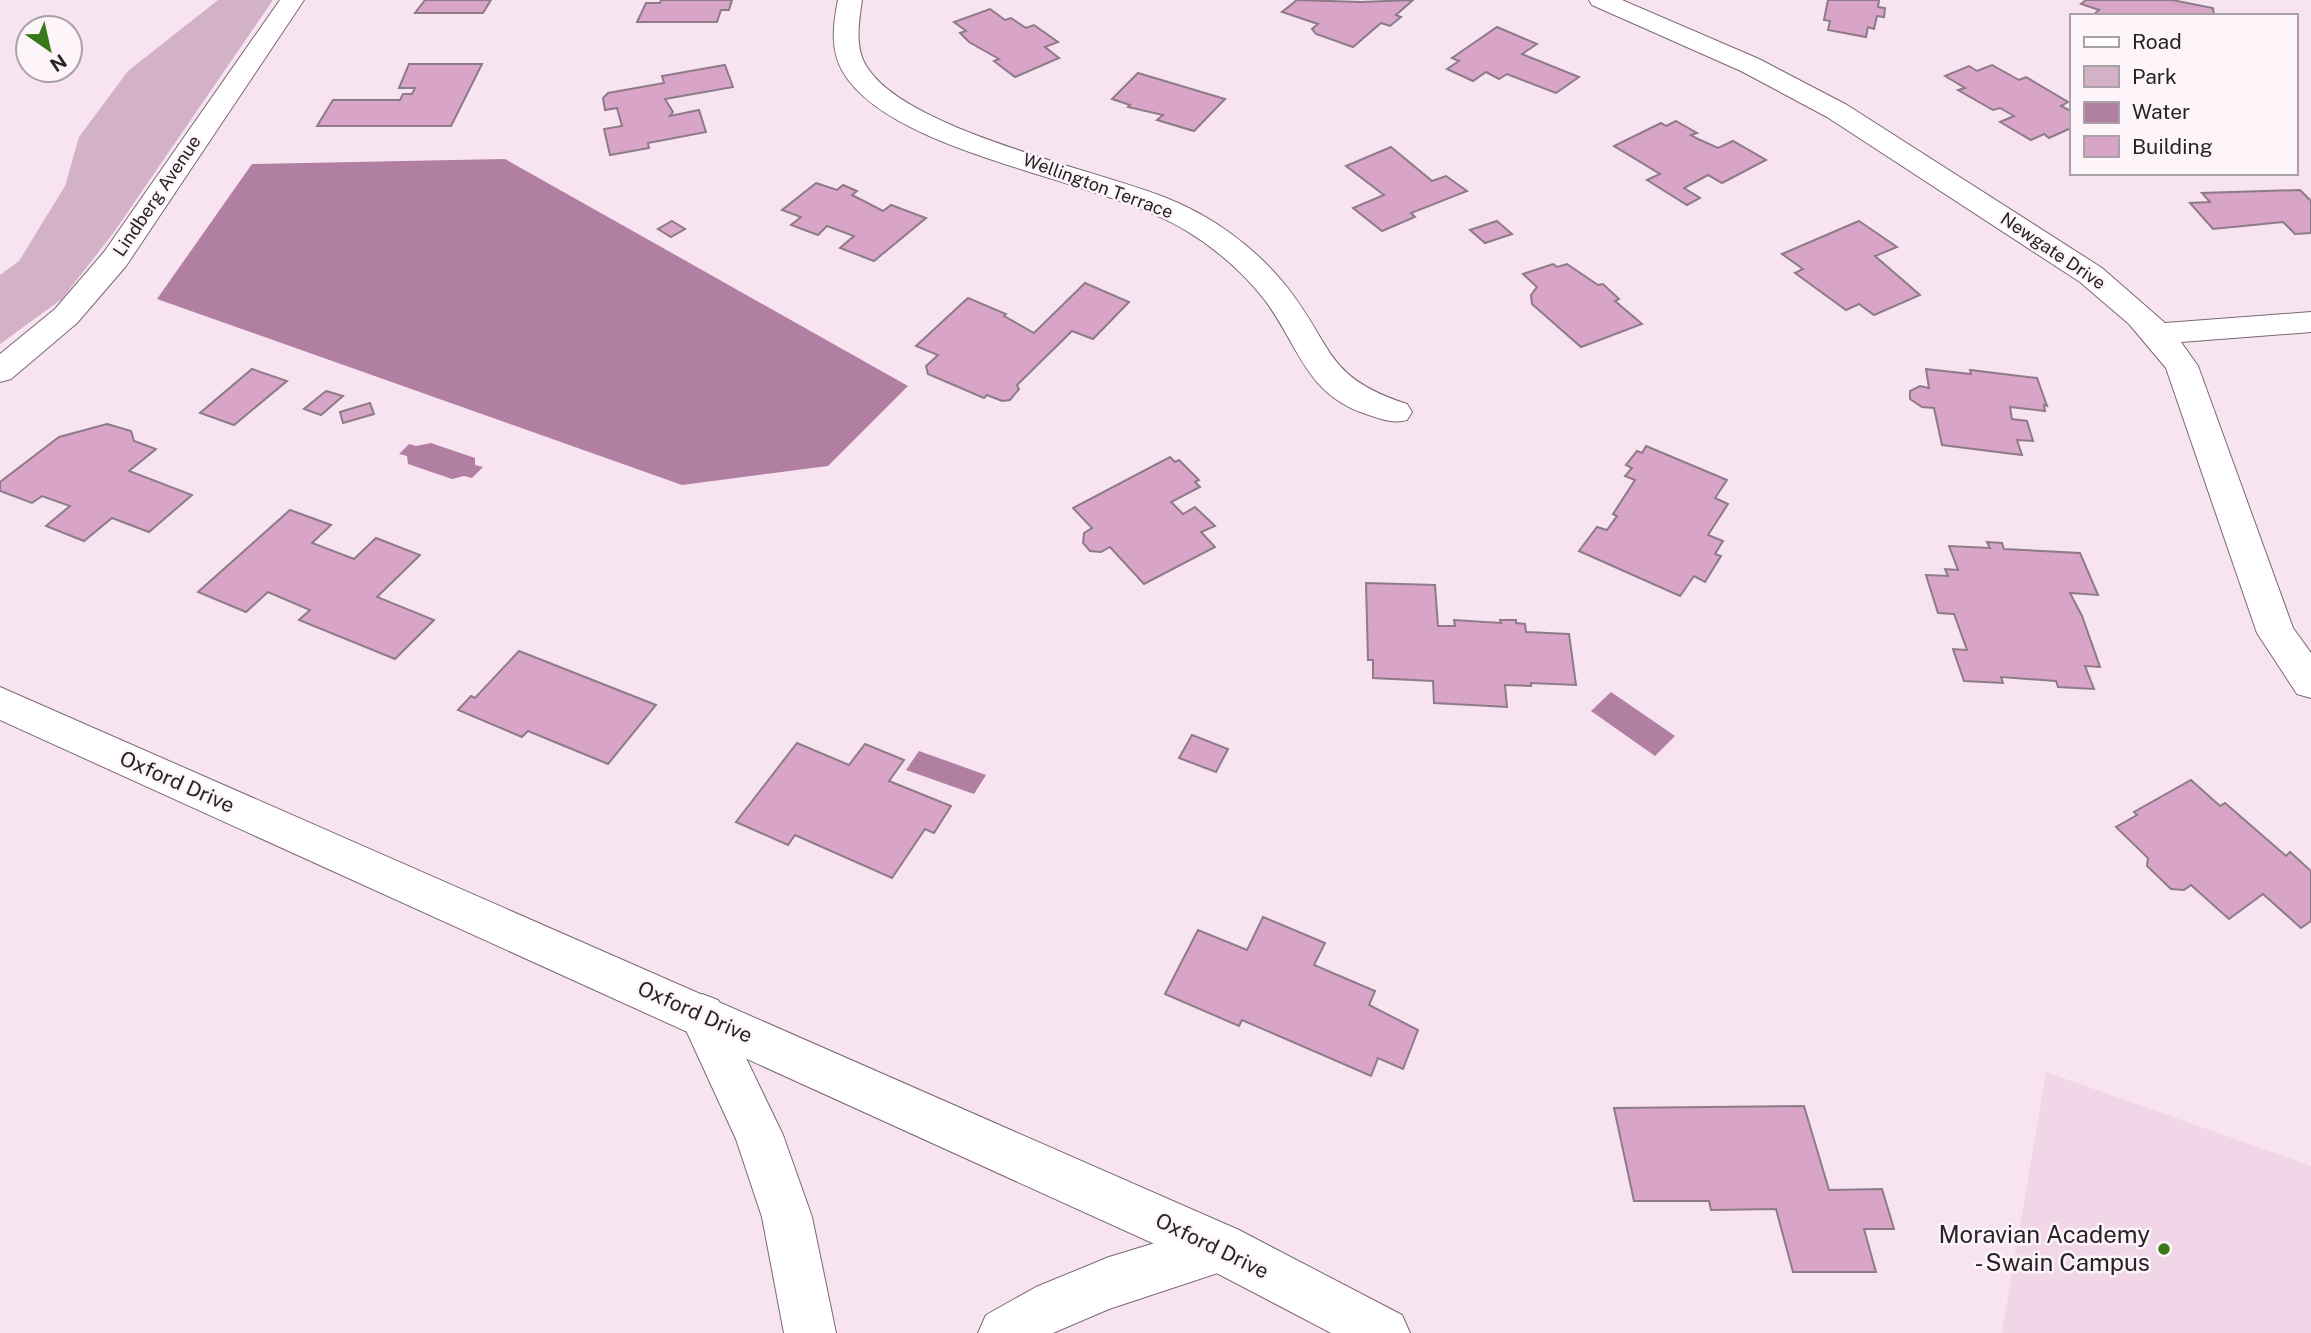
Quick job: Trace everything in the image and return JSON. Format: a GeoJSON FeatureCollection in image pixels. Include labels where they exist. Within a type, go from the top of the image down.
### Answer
{"type":"FeatureCollection","features":[{"type":"Feature","properties":{"kind":"street","name":"Lindberg Avenue"},"geometry":{"type":"LineString","coordinates":[[0,371],[66,316],[115,259],[292,0]]}},
{"type":"Feature","properties":{"kind":"street","name":"Wellington Terrace"},"geometry":{"type":"LineString","coordinates":[[850,0],[846,48],[856,72],[873,92],[903,114],[942,131],[1155,203],[1198,224],[1254,268],[1277,296],[1324,373],[1341,390],[1366,404],[1395,412]]}},
{"type":"Feature","properties":{"kind":"street","name":"Newgate Drive"},"geometry":{"type":"LineString","coordinates":[[1601,0],[1669,16],[1895,146],[2091,275],[2128,303],[2159,334],[2182,366],[2276,633],[2311,683]]}},
{"type":"Feature","properties":{"kind":"street"},"geometry":{"type":"LineString","coordinates":[[2159,334],[2311,322]]}},
{"type":"Feature","properties":{"kind":"street","name":"Oxford Drive"},"geometry":{"type":"LineString","coordinates":[[0,703],[1221,1248],[1384,1333]]}},
{"type":"Feature","properties":{"kind":"street"},"geometry":{"type":"LineString","coordinates":[[702,1015],[763,1146],[786,1217],[810,1333]]}},
{"type":"Feature","properties":{"kind":"street"},"geometry":{"type":"LineString","coordinates":[[1004,1333],[1026,1318],[1111,1282],[1221,1248]]}},
{"type":"Feature","properties":{"kind":"shaded area","name":"Moravian Academy - Swain Campus"},"geometry":{"type":"Polygon","coordinates":[[[2046,1072],[2311,1166],[2311,1333],[2002,1333],[2046,1072]]]}},
{"type":"Feature","properties":{"kind":"green space"},"geometry":{"type":"Polygon","coordinates":[[[218,0],[273,0],[114,232],[62,299],[0,344],[0,275],[19,261],[65,186],[79,137],[128,71],[218,0]]]}},
{"type":"Feature","properties":{"kind":"water"},"geometry":{"type":"Polygon","coordinates":[[[505,159],[908,386],[828,466],[682,485],[157,299],[252,164],[505,159]]]}},
{"type":"Feature","properties":{"kind":"water"},"geometry":{"type":"Polygon","coordinates":[[[431,443],[475,458],[475,465],[483,467],[472,478],[464,476],[452,479],[408,464],[407,456],[399,454],[409,444],[416,446],[431,443]]]}},
{"type":"Feature","properties":{"kind":"water"},"geometry":{"type":"Polygon","coordinates":[[[1611,692],[1675,736],[1655,756],[1591,711],[1611,692]]]}},
{"type":"Feature","properties":{"kind":"water"},"geometry":{"type":"Polygon","coordinates":[[[919,751],[986,775],[974,794],[906,770],[919,751]]]}},
{"type":"Feature","properties":{"kind":"building"},"geometry":{"type":"Polygon","coordinates":[[[425,0],[491,0],[483,13],[415,13],[425,0]]]}},
{"type":"Feature","properties":{"kind":"building"},"geometry":{"type":"Polygon","coordinates":[[[661,0],[732,0],[729,10],[721,10],[717,22],[637,22],[646,3],[660,3],[661,0]]]}},
{"type":"Feature","properties":{"kind":"building"},"geometry":{"type":"Polygon","coordinates":[[[1297,0],[1413,0],[1396,15],[1401,17],[1390,26],[1381,23],[1353,47],[1316,34],[1312,29],[1318,24],[1282,12],[1297,0]]]}},
{"type":"Feature","properties":{"kind":"building"},"geometry":{"type":"Polygon","coordinates":[[[1828,0],[1879,0],[1878,7],[1885,8],[1884,17],[1877,16],[1874,29],[1868,27],[1866,37],[1828,30],[1830,21],[1824,20],[1828,0]]]}},
{"type":"Feature","properties":{"kind":"building"},"geometry":{"type":"Polygon","coordinates":[[[2086,0],[2172,0],[2213,8],[2214,14],[2094,14],[2099,10],[2081,4],[2086,0]]]}},
{"type":"Feature","properties":{"kind":"building"},"geometry":{"type":"Polygon","coordinates":[[[990,9],[1005,20],[1011,18],[1026,28],[1034,25],[1058,42],[1045,47],[1059,58],[1015,77],[994,61],[999,59],[969,42],[960,33],[966,31],[954,22],[990,9]]]}},
{"type":"Feature","properties":{"kind":"building"},"geometry":{"type":"Polygon","coordinates":[[[1497,27],[1537,44],[1522,54],[1579,77],[1556,93],[1507,74],[1499,79],[1486,72],[1473,81],[1447,69],[1459,61],[1452,58],[1497,27]]]}},
{"type":"Feature","properties":{"kind":"building"},"geometry":{"type":"Polygon","coordinates":[[[409,64],[482,64],[451,126],[317,126],[333,100],[400,100],[403,94],[412,94],[415,88],[399,88],[409,64]]]}},
{"type":"Feature","properties":{"kind":"building"},"geometry":{"type":"Polygon","coordinates":[[[725,65],[733,87],[665,99],[673,112],[670,116],[699,110],[706,132],[648,143],[649,148],[610,155],[604,129],[622,126],[617,108],[605,110],[603,98],[608,93],[664,83],[662,76],[725,65]]]}},
{"type":"Feature","properties":{"kind":"building"},"geometry":{"type":"Polygon","coordinates":[[[1992,65],[2019,80],[2026,77],[2068,102],[2061,106],[2070,110],[2070,128],[2049,138],[2044,134],[2031,140],[2000,122],[2014,116],[2000,108],[1993,110],[1958,90],[1965,88],[1945,76],[1969,66],[1977,71],[1992,65]]]}},
{"type":"Feature","properties":{"kind":"building"},"geometry":{"type":"Polygon","coordinates":[[[1138,73],[1225,99],[1194,131],[1157,120],[1163,115],[1128,107],[1130,105],[1112,99],[1138,73]]]}},
{"type":"Feature","properties":{"kind":"building"},"geometry":{"type":"Polygon","coordinates":[[[1676,121],[1697,133],[1691,135],[1718,148],[1733,141],[1766,160],[1722,183],[1708,175],[1684,188],[1700,198],[1687,205],[1647,180],[1660,174],[1614,146],[1661,123],[1666,126],[1676,121]]]}},
{"type":"Feature","properties":{"kind":"building"},"geometry":{"type":"Polygon","coordinates":[[[1391,147],[1432,181],[1446,176],[1467,191],[1411,213],[1415,217],[1382,231],[1353,208],[1384,195],[1346,166],[1391,147]]]}},
{"type":"Feature","properties":{"kind":"building"},"geometry":{"type":"Polygon","coordinates":[[[816,183],[837,190],[843,185],[857,191],[852,195],[883,211],[891,205],[926,218],[874,261],[840,248],[854,236],[827,226],[818,235],[791,225],[801,217],[782,210],[816,183]]]}},
{"type":"Feature","properties":{"kind":"building"},"geometry":{"type":"Polygon","coordinates":[[[2300,190],[2311,201],[2311,233],[2295,234],[2283,222],[2213,229],[2190,203],[2210,202],[2202,193],[2300,190]]]}},
{"type":"Feature","properties":{"kind":"building"},"geometry":{"type":"Polygon","coordinates":[[[672,221],[685,229],[671,237],[658,229],[672,221]]]}},
{"type":"Feature","properties":{"kind":"building"},"geometry":{"type":"Polygon","coordinates":[[[1497,221],[1512,234],[1485,243],[1470,230],[1497,221]]]}},
{"type":"Feature","properties":{"kind":"building"},"geometry":{"type":"Polygon","coordinates":[[[1859,221],[1897,247],[1875,256],[1920,295],[1874,315],[1859,304],[1846,310],[1795,273],[1803,269],[1782,254],[1859,221]]]}},
{"type":"Feature","properties":{"kind":"building"},"geometry":{"type":"Polygon","coordinates":[[[1553,264],[1557,267],[1567,264],[1598,285],[1603,284],[1619,299],[1615,301],[1642,324],[1581,347],[1532,304],[1531,295],[1537,287],[1523,274],[1553,264]]]}},
{"type":"Feature","properties":{"kind":"building"},"geometry":{"type":"Polygon","coordinates":[[[1085,283],[1129,302],[1093,339],[1072,331],[1017,385],[1019,389],[1010,400],[1002,401],[987,395],[984,398],[928,374],[926,366],[938,355],[916,346],[968,298],[1006,314],[1004,316],[1034,333],[1085,283]]]}},
{"type":"Feature","properties":{"kind":"building"},"geometry":{"type":"Polygon","coordinates":[[[252,369],[287,381],[234,425],[200,413],[252,369]]]}},
{"type":"Feature","properties":{"kind":"building"},"geometry":{"type":"Polygon","coordinates":[[[1926,369],[1971,374],[1970,370],[2037,378],[2047,406],[2044,405],[2045,411],[2010,407],[2012,419],[2027,421],[2033,441],[2017,440],[2022,455],[1942,445],[1934,408],[1922,407],[1910,399],[1910,391],[1920,386],[1929,388],[1926,369]]]}},
{"type":"Feature","properties":{"kind":"building"},"geometry":{"type":"Polygon","coordinates":[[[326,391],[343,396],[321,415],[304,409],[326,391]]]}},
{"type":"Feature","properties":{"kind":"building"},"geometry":{"type":"Polygon","coordinates":[[[370,403],[374,414],[343,423],[340,412],[370,403]]]}},
{"type":"Feature","properties":{"kind":"building"},"geometry":{"type":"Polygon","coordinates":[[[107,424],[131,431],[134,441],[156,449],[129,471],[192,495],[149,532],[112,518],[84,541],[46,526],[70,506],[42,496],[32,503],[0,491],[0,482],[59,437],[107,424]]]}},
{"type":"Feature","properties":{"kind":"building"},"geometry":{"type":"Polygon","coordinates":[[[1646,446],[1727,480],[1715,498],[1728,504],[1708,535],[1723,541],[1715,554],[1721,556],[1705,582],[1694,576],[1680,596],[1579,551],[1597,527],[1607,530],[1617,516],[1613,514],[1635,480],[1625,476],[1632,468],[1626,465],[1637,451],[1642,453],[1646,446]]]}},
{"type":"Feature","properties":{"kind":"building"},"geometry":{"type":"Polygon","coordinates":[[[1170,457],[1175,462],[1179,460],[1199,480],[1195,482],[1200,487],[1171,502],[1183,514],[1195,507],[1215,526],[1201,532],[1215,547],[1144,584],[1110,547],[1101,552],[1090,551],[1083,543],[1084,533],[1092,528],[1073,508],[1170,457]]]}},
{"type":"Feature","properties":{"kind":"building"},"geometry":{"type":"Polygon","coordinates":[[[290,510],[331,525],[312,543],[354,559],[376,538],[420,555],[377,597],[434,620],[395,659],[299,620],[310,610],[268,592],[246,612],[198,592],[290,510]]]}},
{"type":"Feature","properties":{"kind":"building"},"geometry":{"type":"Polygon","coordinates":[[[1987,542],[2002,543],[2004,549],[2080,553],[2098,595],[2070,593],[2082,616],[2100,667],[2085,666],[2094,689],[2058,687],[2056,681],[2001,677],[2003,683],[1964,681],[1953,649],[1967,650],[1954,614],[1938,613],[1926,575],[1948,576],[1945,569],[1958,570],[1949,546],[1990,548],[1987,542]]]}},
{"type":"Feature","properties":{"kind":"building"},"geometry":{"type":"Polygon","coordinates":[[[1366,583],[1435,585],[1438,626],[1455,626],[1454,620],[1501,623],[1500,620],[1516,620],[1516,623],[1525,624],[1526,632],[1569,634],[1576,685],[1505,685],[1507,707],[1434,703],[1433,681],[1373,678],[1373,660],[1368,660],[1366,583]]]}},
{"type":"Feature","properties":{"kind":"building"},"geometry":{"type":"Polygon","coordinates":[[[519,651],[656,705],[608,764],[528,731],[522,737],[458,710],[471,696],[475,698],[519,651]]]}},
{"type":"Feature","properties":{"kind":"building"},"geometry":{"type":"Polygon","coordinates":[[[1192,735],[1228,749],[1216,772],[1179,758],[1192,735]]]}},
{"type":"Feature","properties":{"kind":"building"},"geometry":{"type":"Polygon","coordinates":[[[797,743],[849,765],[865,744],[904,760],[889,781],[951,806],[934,833],[925,829],[892,878],[795,835],[788,845],[736,822],[797,743]]]}},
{"type":"Feature","properties":{"kind":"building"},"geometry":{"type":"Polygon","coordinates":[[[2191,780],[2220,806],[2225,803],[2286,856],[2290,852],[2311,871],[2311,921],[2301,928],[2263,894],[2229,919],[2191,885],[2184,890],[2171,889],[2147,866],[2148,858],[2116,827],[2137,815],[2134,812],[2191,780]]]}},
{"type":"Feature","properties":{"kind":"building"},"geometry":{"type":"Polygon","coordinates":[[[1263,917],[1325,943],[1314,965],[1375,991],[1369,1005],[1418,1030],[1403,1069],[1378,1058],[1371,1076],[1242,1020],[1239,1026],[1165,994],[1198,930],[1247,950],[1263,917]]]}},
{"type":"Feature","properties":{"kind":"building"},"geometry":{"type":"Polygon","coordinates":[[[1804,1106],[1829,1190],[1882,1189],[1894,1229],[1864,1229],[1876,1272],[1793,1272],[1776,1209],[1711,1210],[1709,1201],[1634,1201],[1614,1108],[1804,1106]]]}},
{"type":"Feature","properties":{"kind":"place","name":"Moravian Academy - Swain Campus"},"geometry":{"type":"Point","coordinates":[2164,1249]}}]}
